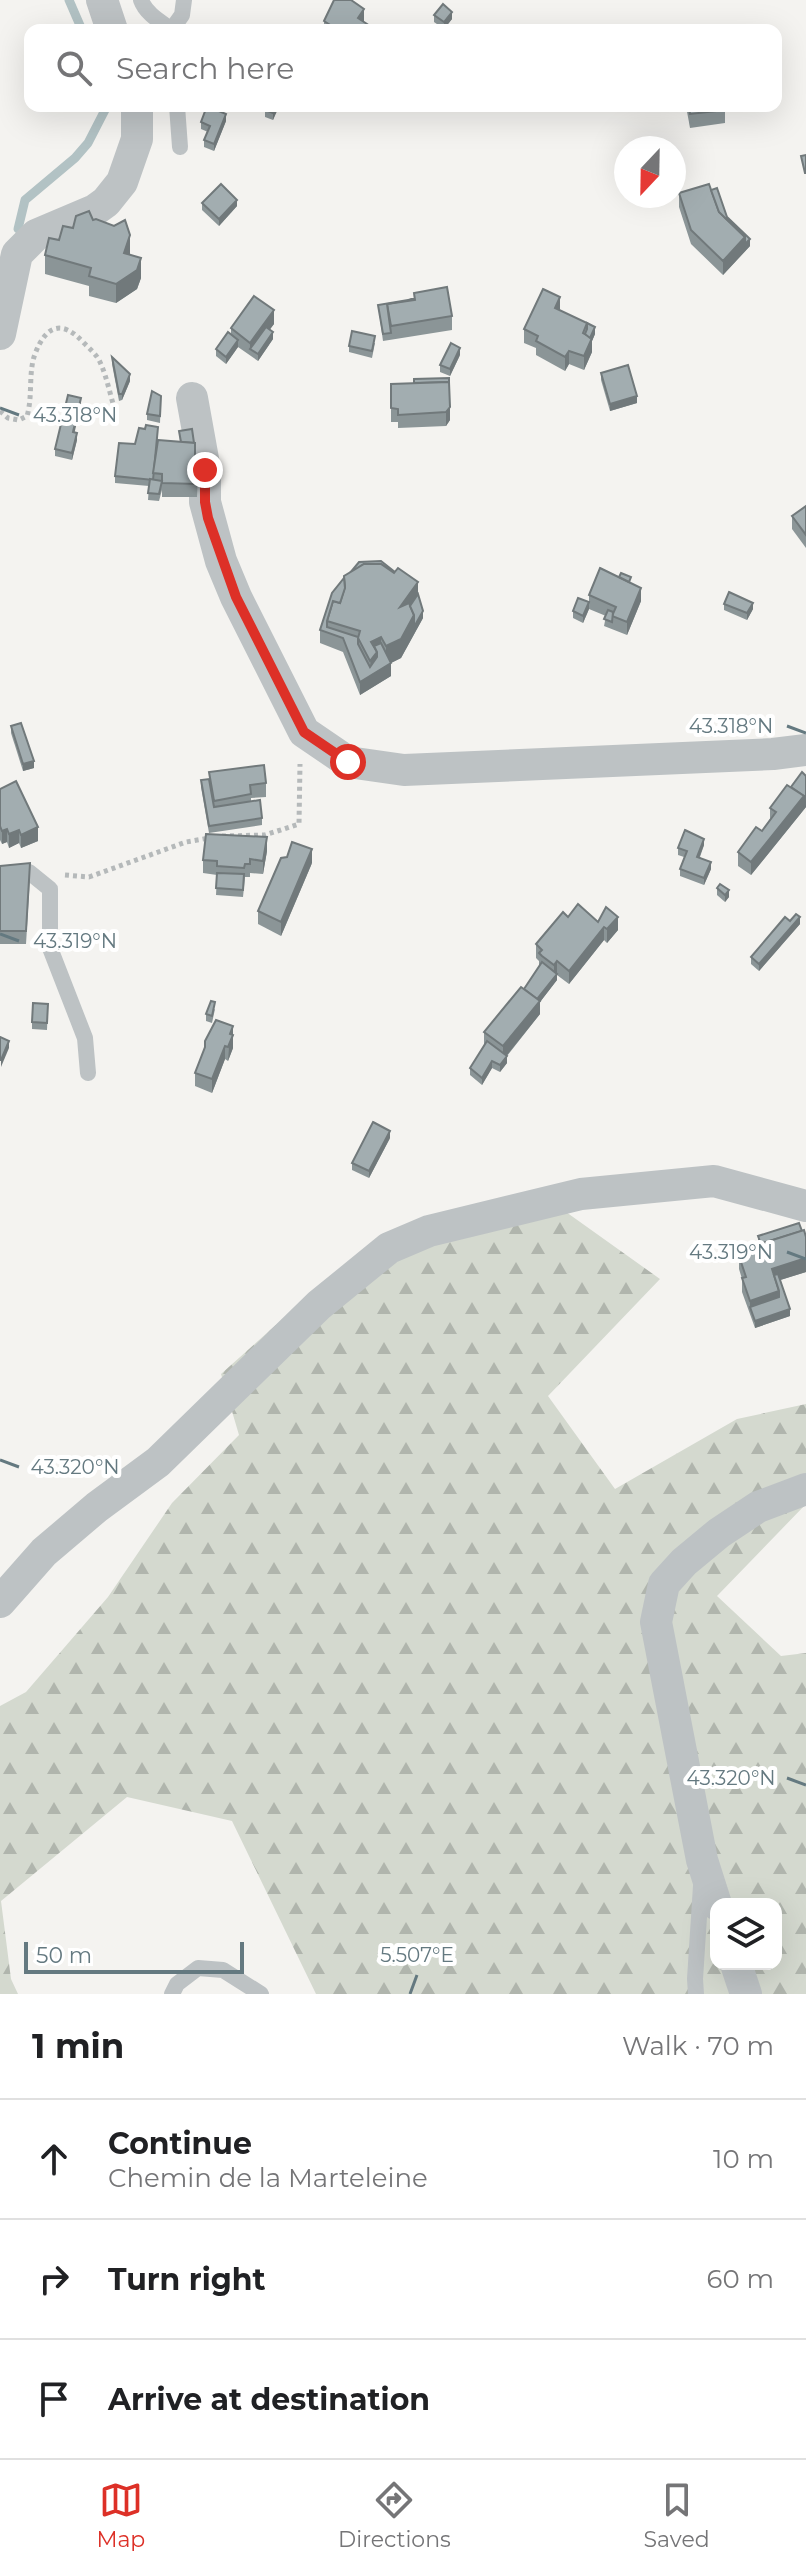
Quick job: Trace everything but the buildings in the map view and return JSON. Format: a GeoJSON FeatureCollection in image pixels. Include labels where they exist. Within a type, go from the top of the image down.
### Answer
{"type":"FeatureCollection","features":[{"type":"Feature","properties":{"kind":"street"},"geometry":{"type":"LineString","coordinates":[[102,0],[110,24]]}},
{"type":"Feature","properties":{"kind":"street"},"geometry":{"type":"LineString","coordinates":[[0,334],[9,266],[36,235],[95,210],[106,202],[122,182],[137,139],[137,112]]}},
{"type":"Feature","properties":{"kind":"street"},"geometry":{"type":"LineString","coordinates":[[192,398],[205,470],[205,502],[221,561],[236,597],[304,732],[348,762],[404,770],[758,755],[806,750]]}},
{"type":"Feature","properties":{"kind":"street"},"geometry":{"type":"LineString","coordinates":[[0,1602],[44,1552],[97,1507],[158,1462],[319,1305],[389,1248],[429,1231],[581,1194],[714,1181],[806,1206]]}},
{"type":"Feature","properties":{"kind":"street"},"geometry":{"type":"LineString","coordinates":[[714,1898],[702,1860],[656,1622],[664,1584],[719,1533],[758,1507],[806,1489]]}},
{"type":"Feature","properties":{"kind":"street"},"geometry":{"type":"LineString","coordinates":[[738,1970],[746,1994]]}},
{"type":"Feature","properties":{"kind":"lane"},"geometry":{"type":"LineString","coordinates":[[141,0],[142,5],[162,24]]}},
{"type":"Feature","properties":{"kind":"lane"},"geometry":{"type":"LineString","coordinates":[[176,24],[182,15],[184,0]]}},
{"type":"Feature","properties":{"kind":"lane"},"geometry":{"type":"LineString","coordinates":[[177,112],[180,147]]}},
{"type":"Feature","properties":{"kind":"lane"},"geometry":{"type":"LineString","coordinates":[[15,873],[50,889],[50,948],[85,1038],[88,1073]]}},
{"type":"Feature","properties":{"kind":"lane"},"geometry":{"type":"LineString","coordinates":[[696,1994],[702,1860]]}},
{"type":"Feature","properties":{"kind":"lane"},"geometry":{"type":"LineString","coordinates":[[172,1994],[177,1984],[198,1968],[223,1970],[261,1994]]}},
{"type":"Feature","properties":{"kind":"path"},"geometry":{"type":"LineString","coordinates":[[0,411],[8,418],[19,420],[27,416],[31,403],[33,358],[41,340],[52,328],[62,327],[77,335],[100,360],[115,410]]}},
{"type":"Feature","properties":{"kind":"path"},"geometry":{"type":"LineString","coordinates":[[15,873],[89,877],[186,842],[228,835],[265,835],[299,824],[299,767],[304,732]]}},
{"type":"Feature","properties":{"kind":"green space"},"geometry":{"type":"Polygon","coordinates":[[[538,1192],[660,1279],[548,1396],[615,1489],[737,1419],[806,1404],[806,1504],[717,1596],[781,1656],[806,1653],[806,1994],[316,1994],[232,1821],[127,1797],[1,1901],[11,1979],[18,1994],[0,1994],[0,1706],[26,1692],[108,1597],[172,1503],[239,1435],[221,1374],[324,1282],[538,1192]]]}},
{"type":"Feature","properties":{"kind":"waterway"},"geometry":{"type":"LineString","coordinates":[[69,0],[79,24]]}},
{"type":"Feature","properties":{"kind":"waterway"},"geometry":{"type":"LineString","coordinates":[[18,229],[25,200],[75,158],[88,143],[104,112]]}},
{"type":"Feature","properties":{"kind":"route"},"geometry":{"type":"LineString","coordinates":[[205,470],[208,518],[236,597],[304,732],[348,762]]}}]}
